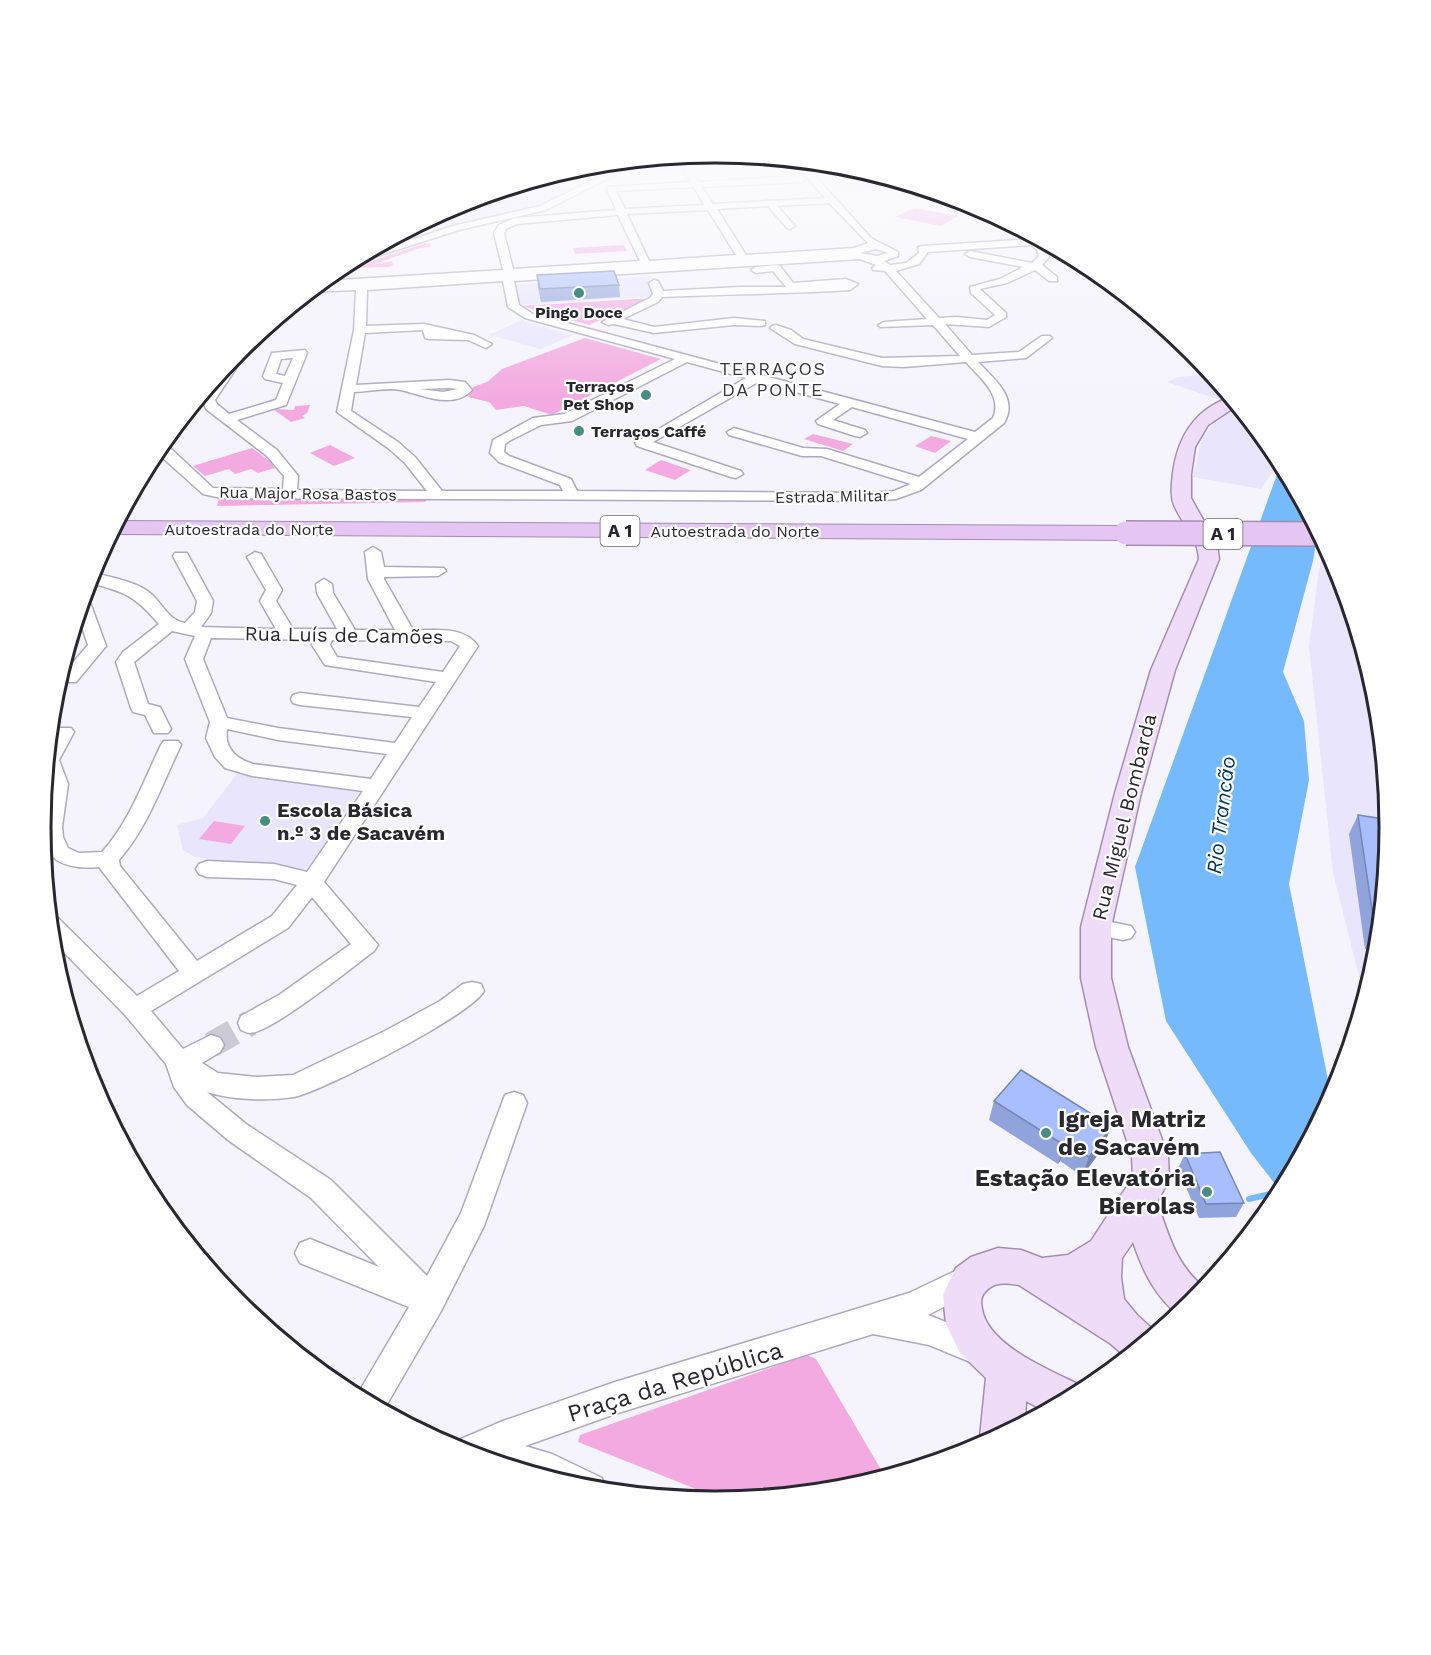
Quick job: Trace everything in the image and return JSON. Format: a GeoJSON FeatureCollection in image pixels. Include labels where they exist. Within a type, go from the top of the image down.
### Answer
{"type":"FeatureCollection","features":[{"type":"Feature","properties":{"kind":"highway","name":"Autoestrada do Norte"},"geometry":{"type":"LineString","coordinates":[[128,518],[1124,528],[1311,534]]}},
{"type":"Feature","properties":{"kind":"highway","name":"Autoestrada do Norte"},"geometry":{"type":"LineString","coordinates":[[123,528],[1124,528],[1306,524]]}},
{"type":"Feature","properties":{"kind":"main road","name":"Rua Miguel Bombarda"},"geometry":{"type":"LineString","coordinates":[[1033,1273],[1070,1273],[1104,1253],[1151,1180],[1149,1156],[1112,1047],[1096,978],[1096,927],[1128,793],[1163,670],[1209,560],[1208,548],[1182,500],[1181,485],[1187,440],[1205,417],[1228,404]]}},
{"type":"Feature","properties":{"kind":"main road"},"geometry":{"type":"LineString","coordinates":[[1138,1202],[1154,1254],[1161,1268],[1186,1296]]}},
{"type":"Feature","properties":{"kind":"main road"},"geometry":{"type":"LineString","coordinates":[[1104,1253],[1102,1277],[1106,1307],[1140,1337]]}},
{"type":"Feature","properties":{"kind":"main road","name":"Praça da República"},"geometry":{"type":"LineString","coordinates":[[1033,1273],[1012,1265],[997,1265],[984,1269],[972,1277],[961,1298],[962,1317],[970,1336],[996,1360],[1059,1396]]}},
{"type":"Feature","properties":{"kind":"main road"},"geometry":{"type":"LineString","coordinates":[[1033,1273],[1140,1337]]}},
{"type":"Feature","properties":{"kind":"main road"},"geometry":{"type":"LineString","coordinates":[[996,1360],[1004,1425]]}},
{"type":"Feature","properties":{"kind":"street"},"geometry":{"type":"LineString","coordinates":[[370,260],[412,244]]}},
{"type":"Feature","properties":{"kind":"street"},"geometry":{"type":"LineString","coordinates":[[502,244],[514,307],[530,316],[977,437]]}},
{"type":"Feature","properties":{"kind":"street"},"geometry":{"type":"LineString","coordinates":[[636,244],[659,294]]}},
{"type":"Feature","properties":{"kind":"street"},"geometry":{"type":"LineString","coordinates":[[734,244],[740,254]]}},
{"type":"Feature","properties":{"kind":"street"},"geometry":{"type":"LineString","coordinates":[[326,289],[364,290],[508,275],[646,266],[832,244]]}},
{"type":"Feature","properties":{"kind":"street"},"geometry":{"type":"LineString","coordinates":[[740,254],[871,244]]}},
{"type":"Feature","properties":{"kind":"street"},"geometry":{"type":"LineString","coordinates":[[912,244],[922,249],[943,249],[1005,244]]}},
{"type":"Feature","properties":{"kind":"street"},"geometry":{"type":"LineString","coordinates":[[334,283],[829,258],[862,246],[887,259],[913,263],[921,259],[924,253],[922,249]]}},
{"type":"Feature","properties":{"kind":"street","name":"Estrada Militar"},"geometry":{"type":"LineString","coordinates":[[438,495],[872,497],[896,495],[916,488],[999,420],[1004,412],[1004,402],[999,392],[935,321],[887,259],[872,258],[862,246]]}},
{"type":"Feature","properties":{"kind":"street"},"geometry":{"type":"LineString","coordinates":[[943,249],[1033,266],[1040,268],[1053,279]]}},
{"type":"Feature","properties":{"kind":"street"},"geometry":{"type":"LineString","coordinates":[[884,325],[957,320],[989,324],[1002,315],[975,291],[975,287],[1003,281],[1039,263],[1044,257],[1042,249]]}},
{"type":"Feature","properties":{"kind":"street"},"geometry":{"type":"LineString","coordinates":[[829,258],[860,267],[887,259]]}},
{"type":"Feature","properties":{"kind":"street"},"geometry":{"type":"LineString","coordinates":[[588,332],[654,300],[659,294],[740,290],[763,292],[791,288],[776,268],[646,266]]}},
{"type":"Feature","properties":{"kind":"street"},"geometry":{"type":"LineString","coordinates":[[354,270],[508,275]]}},
{"type":"Feature","properties":{"kind":"street"},"geometry":{"type":"LineString","coordinates":[[364,290],[360,330],[344,412],[393,445],[410,460],[438,495]]}},
{"type":"Feature","properties":{"kind":"street"},"geometry":{"type":"LineString","coordinates":[[613,320],[651,330],[674,329],[724,321],[761,323]]}},
{"type":"Feature","properties":{"kind":"street"},"geometry":{"type":"LineString","coordinates":[[360,330],[424,327],[434,331],[428,333],[429,336],[470,337],[486,344]]}},
{"type":"Feature","properties":{"kind":"street"},"geometry":{"type":"LineString","coordinates":[[776,328],[787,332],[799,342],[882,362],[1022,355],[1046,338]]}},
{"type":"Feature","properties":{"kind":"street"},"geometry":{"type":"LineString","coordinates":[[572,496],[566,482],[504,459],[497,453],[498,443],[538,421],[567,418],[684,359]]}},
{"type":"Feature","properties":{"kind":"street"},"geometry":{"type":"LineString","coordinates":[[735,474],[642,443],[756,378]]}},
{"type":"Feature","properties":{"kind":"street"},"geometry":{"type":"LineString","coordinates":[[228,418],[281,402],[290,381]]}},
{"type":"Feature","properties":{"kind":"street"},"geometry":{"type":"LineString","coordinates":[[348,389],[402,386]]}},
{"type":"Feature","properties":{"kind":"street"},"geometry":{"type":"LineString","coordinates":[[217,388],[209,400],[211,406],[272,453],[291,476],[290,491],[286,494]]}},
{"type":"Feature","properties":{"kind":"street"},"geometry":{"type":"LineString","coordinates":[[850,403],[823,421],[860,433]]}},
{"type":"Feature","properties":{"kind":"street"},"geometry":{"type":"LineString","coordinates":[[734,432],[802,452],[822,452],[922,483]]}},
{"type":"Feature","properties":{"kind":"street","name":"Rua Major Rosa Bastos"},"geometry":{"type":"LineString","coordinates":[[167,453],[208,491],[221,494],[438,495]]}},
{"type":"Feature","properties":{"kind":"street"},"geometry":{"type":"LineString","coordinates":[[373,552],[376,579],[407,636]]}},
{"type":"Feature","properties":{"kind":"street"},"geometry":{"type":"LineString","coordinates":[[181,556],[205,601],[197,632],[194,659],[219,722],[216,738],[225,757],[232,764],[252,770],[376,786]]}},
{"type":"Feature","properties":{"kind":"street"},"geometry":{"type":"LineString","coordinates":[[255,557],[274,590],[268,601],[288,634]]}},
{"type":"Feature","properties":{"kind":"street"},"geometry":{"type":"LineString","coordinates":[[377,572],[438,571]]}},
{"type":"Feature","properties":{"kind":"street"},"geometry":{"type":"LineString","coordinates":[[51,822],[54,842],[61,854],[72,860],[108,859],[117,850],[135,819],[166,737],[153,711],[140,708],[124,662],[169,625],[143,596],[124,587],[99,580]]}},
{"type":"Feature","properties":{"kind":"street"},"geometry":{"type":"LineString","coordinates":[[324,584],[325,593],[349,635]]}},
{"type":"Feature","properties":{"kind":"street"},"geometry":{"type":"LineString","coordinates":[[69,678],[97,646],[86,615]]}},
{"type":"Feature","properties":{"kind":"street","name":"Rua Luís de Camões"},"geometry":{"type":"LineString","coordinates":[[135,1010],[280,922],[311,882],[469,646],[464,640],[453,636],[197,632],[169,625]]}},
{"type":"Feature","properties":{"kind":"street"},"geometry":{"type":"LineString","coordinates":[[325,635],[321,645],[331,661],[449,678]]}},
{"type":"Feature","properties":{"kind":"street"},"geometry":{"type":"LineString","coordinates":[[300,699],[424,713]]}},
{"type":"Feature","properties":{"kind":"street"},"geometry":{"type":"LineString","coordinates":[[219,722],[278,734],[400,750]]}},
{"type":"Feature","properties":{"kind":"street"},"geometry":{"type":"LineString","coordinates":[[56,746],[64,732]]}},
{"type":"Feature","properties":{"kind":"street"},"geometry":{"type":"LineString","coordinates":[[51,820],[58,784],[53,772]]}},
{"type":"Feature","properties":{"kind":"street"},"geometry":{"type":"LineString","coordinates":[[108,859],[110,868],[195,975]]}},
{"type":"Feature","properties":{"kind":"street"},"geometry":{"type":"LineString","coordinates":[[207,869],[283,874],[311,882],[366,945],[288,1002],[250,1023]]}},
{"type":"Feature","properties":{"kind":"street"},"geometry":{"type":"LineString","coordinates":[[1096,927],[1123,932]]}},
{"type":"Feature","properties":{"kind":"street"},"geometry":{"type":"LineString","coordinates":[[60,934],[135,1010],[179,1062],[213,1083],[257,1088],[294,1086],[320,1076],[394,1038],[449,1008],[472,991]]}},
{"type":"Feature","properties":{"kind":"street"},"geometry":{"type":"LineString","coordinates":[[211,1045],[179,1062],[177,1068],[191,1090],[222,1123],[319,1187],[430,1301]]}},
{"type":"Feature","properties":{"kind":"street"},"geometry":{"type":"LineString","coordinates":[[373,1397],[430,1301],[474,1217],[514,1103]]}},
{"type":"Feature","properties":{"kind":"street"},"geometry":{"type":"LineString","coordinates":[[310,1253],[430,1301]]}},
{"type":"Feature","properties":{"kind":"street","name":"Praça da República"},"geometry":{"type":"LineString","coordinates":[[480,1448],[503,1437],[615,1398],[875,1320],[915,1306],[972,1277]]}},
{"type":"Feature","properties":{"kind":"street","name":"Praça da República"},"geometry":{"type":"LineString","coordinates":[[875,1320],[930,1330],[996,1360]]}},
{"type":"Feature","properties":{"kind":"street","name":"Praça da República"},"geometry":{"type":"LineString","coordinates":[[517,1461],[548,1470]]}},
{"type":"Feature","properties":{"kind":"shaded area"},"geometry":{"type":"Polygon","coordinates":[[[421,244],[431,244],[430,247],[420,248],[372,265],[392,261],[393,265],[389,267],[358,268],[421,244]]]}},
{"type":"Feature","properties":{"kind":"shaded area"},"geometry":{"type":"Polygon","coordinates":[[[624,245],[627,251],[575,254],[573,248],[624,245]]]}},
{"type":"Feature","properties":{"kind":"shaded area"},"geometry":{"type":"Polygon","coordinates":[[[651,276],[659,294],[657,296],[514,305],[510,285],[651,276]]]}},
{"type":"Feature","properties":{"kind":"shaded area"},"geometry":{"type":"Polygon","coordinates":[[[649,299],[589,325],[522,306],[649,299]]]}},
{"type":"Feature","properties":{"kind":"shaded area"},"geometry":{"type":"Polygon","coordinates":[[[522,320],[573,335],[541,349],[489,335],[522,320]]]}},
{"type":"Feature","properties":{"kind":"shaded area"},"geometry":{"type":"Polygon","coordinates":[[[585,338],[661,359],[552,415],[524,406],[496,410],[489,402],[468,397],[473,387],[487,382],[502,369],[585,338]]]}},
{"type":"Feature","properties":{"kind":"shaded area"},"geometry":{"type":"Polygon","coordinates":[[[1201,375],[1226,402],[1167,382],[1178,377],[1201,375]]]}},
{"type":"Feature","properties":{"kind":"shaded area"},"geometry":{"type":"Polygon","coordinates":[[[310,405],[307,413],[302,416],[305,418],[291,422],[273,409],[294,410],[295,406],[310,405]]]}},
{"type":"Feature","properties":{"kind":"shaded area"},"geometry":{"type":"Polygon","coordinates":[[[1232,410],[1243,423],[1275,469],[1261,489],[1193,477],[1202,438],[1213,425],[1232,410]]]}},
{"type":"Feature","properties":{"kind":"shaded area"},"geometry":{"type":"Polygon","coordinates":[[[813,434],[853,444],[843,451],[804,439],[813,434]]]}},
{"type":"Feature","properties":{"kind":"shaded area"},"geometry":{"type":"Polygon","coordinates":[[[931,436],[951,441],[935,453],[915,446],[931,436]]]}},
{"type":"Feature","properties":{"kind":"shaded area"},"geometry":{"type":"Polygon","coordinates":[[[330,445],[355,458],[334,466],[310,453],[330,445]]]}},
{"type":"Feature","properties":{"kind":"shaded area"},"geometry":{"type":"Polygon","coordinates":[[[252,448],[271,462],[275,468],[258,473],[251,469],[235,474],[229,469],[205,476],[193,466],[252,448]]]}},
{"type":"Feature","properties":{"kind":"shaded area"},"geometry":{"type":"Polygon","coordinates":[[[661,460],[691,470],[675,480],[645,470],[661,460]]]}},
{"type":"Feature","properties":{"kind":"shaded area"},"geometry":{"type":"Polygon","coordinates":[[[219,498],[427,499],[425,502],[217,506],[219,498]]]}},
{"type":"Feature","properties":{"kind":"shaded area"},"geometry":{"type":"Polygon","coordinates":[[[1322,558],[1345,614],[1357,656],[1367,698],[1379,784],[1379,871],[1367,957],[1361,984],[1333,873],[1309,646],[1322,558]]]}},
{"type":"Feature","properties":{"kind":"shaded area","name":"Escola Básica n.º 3 de Sacavém"},"geometry":{"type":"Polygon","coordinates":[[[237,774],[359,792],[312,864],[305,868],[295,871],[195,857],[183,850],[177,825],[203,818],[237,774]]]}},
{"type":"Feature","properties":{"kind":"shaded area"},"geometry":{"type":"Polygon","coordinates":[[[214,821],[245,826],[231,844],[199,839],[214,821]]]}},
{"type":"Feature","properties":{"kind":"shaded area"},"geometry":{"type":"Polygon","coordinates":[[[807,1355],[816,1359],[881,1470],[802,1486],[759,1491],[703,1492],[578,1442],[580,1435],[807,1355]]]}},
{"type":"Feature","properties":{"kind":"water","name":"Rio Trancão"},"geometry":{"type":"Polygon","coordinates":[[[1277,473],[1316,544],[1283,672],[1304,721],[1309,780],[1289,884],[1329,1083],[1291,1160],[1276,1185],[1251,1153],[1166,1021],[1135,867],[1277,473]]]}},
{"type":"Feature","properties":{"kind":"building"},"geometry":{"type":"Polygon","coordinates":[[[614,271],[619,285],[540,289],[537,275],[614,271]]]}},
{"type":"Feature","properties":{"kind":"building"},"geometry":{"type":"Polygon","coordinates":[[[1358,815],[1380,818],[1379,871],[1373,918],[1358,815]]]}},
{"type":"Feature","properties":{"kind":"building"},"geometry":{"type":"Polygon","coordinates":[[[1021,1070],[1090,1113],[1088,1116],[1110,1129],[1089,1157],[1066,1143],[1064,1145],[994,1101],[1021,1070]]]}},
{"type":"Feature","properties":{"kind":"building"},"geometry":{"type":"Polygon","coordinates":[[[1220,1152],[1244,1203],[1206,1204],[1185,1154],[1220,1152]]]}},
{"type":"Feature","properties":{"kind":"waterway"},"geometry":{"type":"LineString","coordinates":[[1249,1199],[1270,1194]]}},
{"type":"Feature","properties":{"kind":"tunnel"},"geometry":{"type":"LineString","coordinates":[[211,1045],[250,1023]]}},
{"type":"Feature","properties":{"kind":"place","name":"Pingo Doce"},"geometry":{"type":"Point","coordinates":[579,293]}},
{"type":"Feature","properties":{"kind":"place","name":"Terraços Pet Shop"},"geometry":{"type":"Point","coordinates":[646,395]}},
{"type":"Feature","properties":{"kind":"place","name":"Terraços Caffé"},"geometry":{"type":"Point","coordinates":[579,431]}},
{"type":"Feature","properties":{"kind":"place","name":"Escola Básica n.º 3 de Sacavém"},"geometry":{"type":"Point","coordinates":[265,821]}},
{"type":"Feature","properties":{"kind":"place","name":"Igreja Matriz de Sacavém"},"geometry":{"type":"Point","coordinates":[1046,1133]}},
{"type":"Feature","properties":{"kind":"place","name":"Estação Elevatória Bierolas"},"geometry":{"type":"Point","coordinates":[1207,1192]}},
{"type":"Feature","properties":{"kind":"district","name":"TERRAÇOS DA PONTE"},"geometry":{"type":"Point","coordinates":[773,379]}}]}
